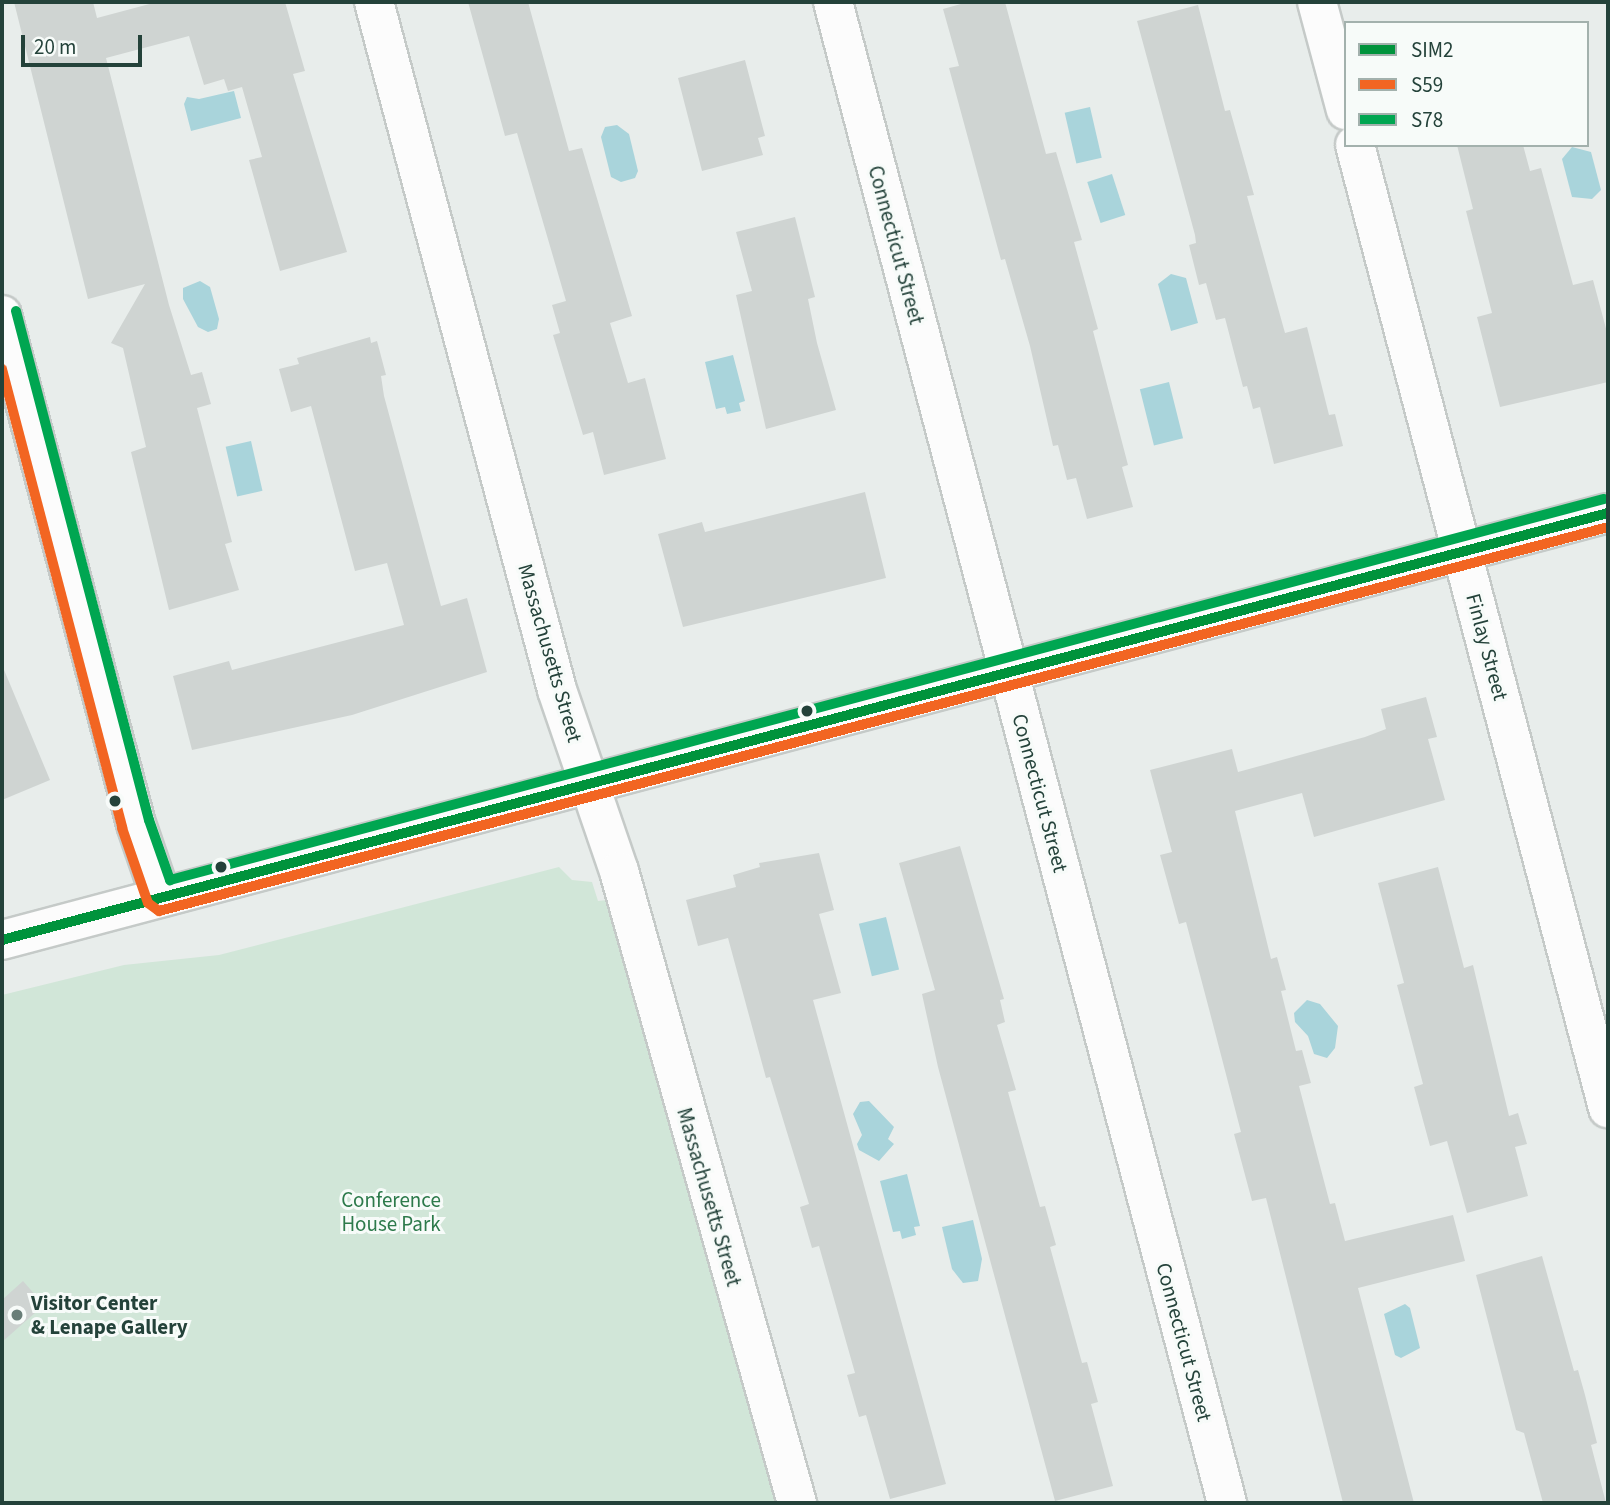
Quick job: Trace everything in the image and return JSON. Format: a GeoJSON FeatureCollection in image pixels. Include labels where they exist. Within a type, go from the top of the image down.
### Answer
{"type":"FeatureCollection","features":[{"type":"Feature","properties":{"kind":"street","name":"Massachusetts Street"},"geometry":{"type":"LineString","coordinates":[[374,2],[557,690],[590,782],[797,1503]]}},
{"type":"Feature","properties":{"kind":"street","name":"Connecticut Street"},"geometry":{"type":"LineString","coordinates":[[832,2],[1227,1503]]}},
{"type":"Feature","properties":{"kind":"street"},"geometry":{"type":"LineString","coordinates":[[1317,2],[1344,103]]}},
{"type":"Feature","properties":{"kind":"street","name":"Finlay Street"},"geometry":{"type":"LineString","coordinates":[[1356,147],[1608,1108]]}},
{"type":"Feature","properties":{"kind":"street"},"geometry":{"type":"LineString","coordinates":[[2,315],[136,824],[161,897]]}},
{"type":"Feature","properties":{"kind":"street"},"geometry":{"type":"LineString","coordinates":[[2,940],[1608,513]]}},
{"type":"Feature","properties":{"kind":"green space","name":"Conference House Park"},"geometry":{"type":"Polygon","coordinates":[[[559,867],[572,880],[592,882],[598,901],[607,900],[775,1503],[2,1503],[2,995],[124,965],[219,955],[559,867]]]}},
{"type":"Feature","properties":{"kind":"water"},"geometry":{"type":"Polygon","coordinates":[[[234,91],[241,118],[191,131],[184,104],[187,97],[199,99],[234,91]]]}},
{"type":"Feature","properties":{"kind":"water"},"geometry":{"type":"Polygon","coordinates":[[[1090,107],[1102,158],[1076,164],[1065,113],[1090,107]]]}},
{"type":"Feature","properties":{"kind":"water"},"geometry":{"type":"Polygon","coordinates":[[[617,125],[629,134],[638,171],[635,178],[621,182],[611,177],[601,137],[605,127],[617,125]]]}},
{"type":"Feature","properties":{"kind":"water"},"geometry":{"type":"Polygon","coordinates":[[[1572,147],[1591,152],[1601,190],[1592,199],[1572,197],[1562,159],[1572,147]]]}},
{"type":"Feature","properties":{"kind":"water"},"geometry":{"type":"Polygon","coordinates":[[[1112,174],[1125,215],[1101,223],[1087,182],[1112,174]]]}},
{"type":"Feature","properties":{"kind":"water"},"geometry":{"type":"Polygon","coordinates":[[[1171,274],[1186,278],[1198,323],[1171,331],[1158,284],[1171,274]]]}},
{"type":"Feature","properties":{"kind":"water"},"geometry":{"type":"Polygon","coordinates":[[[200,281],[210,287],[219,319],[217,329],[208,332],[198,327],[183,299],[183,288],[200,281]]]}},
{"type":"Feature","properties":{"kind":"water"},"geometry":{"type":"Polygon","coordinates":[[[733,355],[745,401],[739,403],[741,411],[727,414],[725,407],[716,409],[705,362],[733,355]]]}},
{"type":"Feature","properties":{"kind":"water"},"geometry":{"type":"Polygon","coordinates":[[[1169,382],[1183,438],[1154,446],[1140,389],[1169,382]]]}},
{"type":"Feature","properties":{"kind":"water"},"geometry":{"type":"Polygon","coordinates":[[[251,441],[262,491],[237,497],[226,447],[251,441]]]}},
{"type":"Feature","properties":{"kind":"water"},"geometry":{"type":"Polygon","coordinates":[[[886,917],[899,969],[872,976],[859,924],[886,917]]]}},
{"type":"Feature","properties":{"kind":"water"},"geometry":{"type":"Polygon","coordinates":[[[1307,1000],[1320,1004],[1338,1026],[1335,1048],[1327,1058],[1314,1054],[1308,1036],[1295,1022],[1294,1013],[1307,1000]]]}},
{"type":"Feature","properties":{"kind":"water"},"geometry":{"type":"Polygon","coordinates":[[[869,1101],[894,1127],[888,1139],[894,1144],[879,1161],[859,1150],[857,1144],[862,1135],[853,1114],[860,1102],[869,1101]]]}},
{"type":"Feature","properties":{"kind":"water"},"geometry":{"type":"Polygon","coordinates":[[[907,1174],[920,1226],[914,1227],[916,1235],[902,1239],[900,1231],[893,1232],[880,1181],[907,1174]]]}},
{"type":"Feature","properties":{"kind":"water"},"geometry":{"type":"Polygon","coordinates":[[[973,1220],[982,1259],[978,1281],[963,1283],[952,1269],[942,1227],[973,1220]]]}},
{"type":"Feature","properties":{"kind":"water"},"geometry":{"type":"Polygon","coordinates":[[[1405,1304],[1410,1308],[1420,1348],[1401,1358],[1395,1355],[1384,1314],[1405,1304]]]}},
{"type":"Feature","properties":{"kind":"building"},"geometry":{"type":"Polygon","coordinates":[[[14,2],[93,2],[97,18],[157,2],[285,2],[305,71],[293,74],[347,252],[280,271],[249,160],[262,157],[242,87],[228,91],[224,79],[204,85],[189,36],[106,58],[169,305],[191,375],[202,372],[211,404],[197,408],[232,542],[225,544],[239,590],[169,610],[131,452],[146,447],[123,348],[111,343],[145,284],[88,299],[14,2]]]}},
{"type":"Feature","properties":{"kind":"building"},"geometry":{"type":"Polygon","coordinates":[[[468,2],[528,2],[569,151],[582,148],[632,316],[610,323],[628,383],[645,378],[666,459],[604,475],[593,432],[583,435],[553,335],[560,333],[552,305],[566,301],[517,133],[505,136],[468,2]]]}},
{"type":"Feature","properties":{"kind":"building"},"geometry":{"type":"Polygon","coordinates":[[[968,2],[1005,2],[1046,154],[1056,152],[1082,240],[1074,242],[1098,329],[1093,331],[1128,465],[1122,467],[1133,507],[1087,519],[1076,478],[1067,480],[1058,445],[1053,446],[1030,346],[1005,259],[1001,260],[949,68],[959,66],[943,9],[968,2]]]}},
{"type":"Feature","properties":{"kind":"building"},"geometry":{"type":"Polygon","coordinates":[[[1198,5],[1225,111],[1230,110],[1254,195],[1247,196],[1285,333],[1307,327],[1329,415],[1335,414],[1343,446],[1274,464],[1260,407],[1253,409],[1247,386],[1243,387],[1225,318],[1216,320],[1206,283],[1199,285],[1189,245],[1196,243],[1195,235],[1137,21],[1198,5]]]}},
{"type":"Feature","properties":{"kind":"building"},"geometry":{"type":"Polygon","coordinates":[[[745,60],[765,136],[758,138],[763,155],[702,171],[678,78],[745,60]]]}},
{"type":"Feature","properties":{"kind":"building"},"geometry":{"type":"Polygon","coordinates":[[[1458,147],[1524,147],[1530,171],[1541,168],[1573,285],[1593,280],[1608,336],[1608,382],[1500,407],[1477,317],[1492,313],[1466,211],[1473,209],[1458,147]]]}},
{"type":"Feature","properties":{"kind":"building"},"geometry":{"type":"Polygon","coordinates":[[[795,217],[815,297],[808,299],[817,343],[836,410],[766,429],[736,295],[752,291],[736,232],[795,217]]]}},
{"type":"Feature","properties":{"kind":"building"},"geometry":{"type":"Polygon","coordinates":[[[370,337],[371,343],[377,341],[386,375],[381,376],[384,396],[441,606],[467,598],[487,672],[352,715],[192,750],[173,676],[229,661],[232,670],[404,625],[387,563],[355,571],[311,406],[291,412],[279,369],[299,364],[297,358],[370,337]]]}},
{"type":"Feature","properties":{"kind":"building"},"geometry":{"type":"Polygon","coordinates":[[[865,492],[886,578],[683,627],[658,534],[702,522],[705,532],[865,492]]]}},
{"type":"Feature","properties":{"kind":"building"},"geometry":{"type":"Polygon","coordinates":[[[2,665],[50,780],[2,800],[2,665]]]}},
{"type":"Feature","properties":{"kind":"building"},"geometry":{"type":"Polygon","coordinates":[[[1426,697],[1437,737],[1428,739],[1445,800],[1314,837],[1302,793],[1235,811],[1271,959],[1277,957],[1286,990],[1281,991],[1296,1051],[1302,1050],[1311,1083],[1299,1086],[1330,1204],[1335,1203],[1345,1241],[1453,1215],[1465,1261],[1358,1288],[1414,1503],[1343,1503],[1266,1198],[1252,1201],[1234,1134],[1241,1132],[1186,922],[1179,924],[1160,855],[1172,852],[1150,770],[1232,749],[1238,772],[1386,729],[1381,709],[1426,697]]]}},
{"type":"Feature","properties":{"kind":"building"},"geometry":{"type":"Polygon","coordinates":[[[960,846],[1004,999],[1000,1000],[1005,1022],[997,1025],[1016,1090],[1008,1092],[1040,1207],[1045,1206],[1056,1245],[1050,1247],[1082,1363],[1087,1362],[1098,1402],[1091,1404],[1113,1486],[1055,1501],[938,1067],[922,994],[935,990],[899,863],[960,846]]]}},
{"type":"Feature","properties":{"kind":"building"},"geometry":{"type":"Polygon","coordinates":[[[819,853],[834,910],[819,914],[841,993],[813,1000],[946,1484],[890,1499],[866,1415],[859,1417],[847,1375],[855,1373],[819,1246],[812,1248],[800,1207],[809,1204],[770,1077],[766,1078],[728,938],[698,946],[686,900],[736,887],[733,875],[760,867],[759,863],[819,853]]]}},
{"type":"Feature","properties":{"kind":"building"},"geometry":{"type":"Polygon","coordinates":[[[1438,867],[1464,968],[1473,965],[1509,1116],[1518,1113],[1527,1144],[1515,1147],[1528,1196],[1467,1213],[1447,1141],[1430,1146],[1414,1087],[1423,1084],[1397,985],[1404,983],[1378,883],[1438,867]]]}},
{"type":"Feature","properties":{"kind":"building"},"geometry":{"type":"Polygon","coordinates":[[[1542,1256],[1574,1371],[1578,1370],[1585,1395],[1597,1443],[1591,1445],[1606,1503],[1543,1503],[1524,1433],[1516,1430],[1476,1275],[1542,1256]]]}},
{"type":"Feature","properties":{"kind":"building","name":"Visitor Center & Lenape Gallery"},"geometry":{"type":"Polygon","coordinates":[[[23,1281],[44,1305],[2,1342],[2,1300],[23,1281]]]}},
{"type":"Feature","properties":{"kind":"transit line","name":"S78"},"geometry":{"type":"LineString","coordinates":[[16,311],[149,820],[170,880],[1604,499]]}},
{"type":"Feature","properties":{"kind":"transit line","name":"S59"},"geometry":{"type":"LineString","coordinates":[[2,369],[122,828],[148,903],[159,911],[1608,527]]}},
{"type":"Feature","properties":{"kind":"transit line","name":"SIM2"},"geometry":{"type":"LineString","coordinates":[[2,940],[1608,513]]}},
{"type":"Feature","properties":{"kind":"place","name":"Visitor Center & Lenape Gallery"},"geometry":{"type":"Point","coordinates":[17,1315]}}]}
